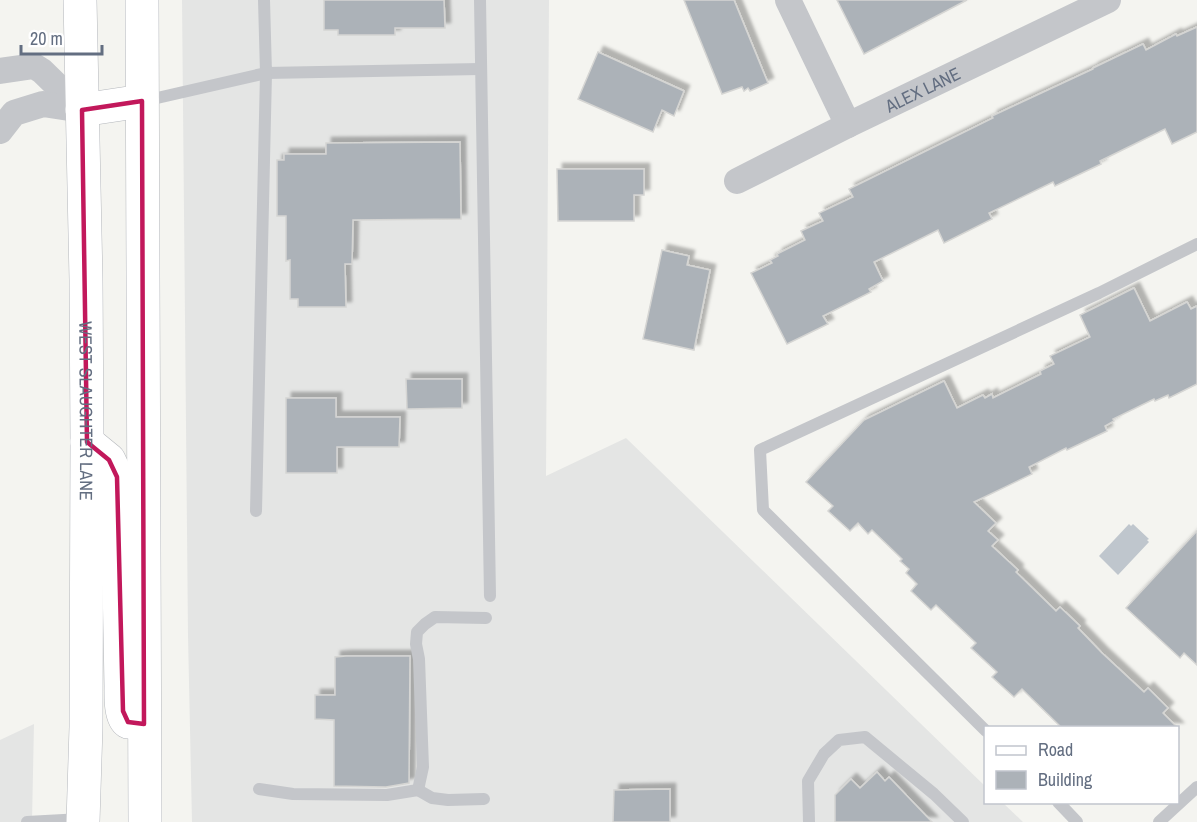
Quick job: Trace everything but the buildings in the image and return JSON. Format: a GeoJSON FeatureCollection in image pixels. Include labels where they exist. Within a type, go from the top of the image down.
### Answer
{"type":"FeatureCollection","features":[{"type":"Feature","properties":{"kind":"main road","name":"WEST SLAUGHTER LANE"},"geometry":{"type":"LineString","coordinates":[[80,0],[87,442],[87,727],[83,820]]}},
{"type":"Feature","properties":{"kind":"main road"},"geometry":{"type":"LineString","coordinates":[[142,0],[145,822]]}},
{"type":"Feature","properties":{"kind":"main road"},"geometry":{"type":"LineString","coordinates":[[82,110],[142,101]]}},
{"type":"Feature","properties":{"kind":"main road"},"geometry":{"type":"LineString","coordinates":[[87,442],[109,460],[117,477],[123,711],[124,718],[128,722],[144,724]]}},
{"type":"Feature","properties":{"kind":"street"},"geometry":{"type":"LineString","coordinates":[[788,0],[848,125]]}},
{"type":"Feature","properties":{"kind":"street","name":"ALEX LANE"},"geometry":{"type":"LineString","coordinates":[[737,181],[1108,0]]}},
{"type":"Feature","properties":{"kind":"street"},"geometry":{"type":"LineString","coordinates":[[0,71],[34,66],[82,110]]}},
{"type":"Feature","properties":{"kind":"street"},"geometry":{"type":"LineString","coordinates":[[0,131],[14,113],[43,104],[82,110]]}},
{"type":"Feature","properties":{"kind":"lane"},"geometry":{"type":"LineString","coordinates":[[256,511],[266,73],[264,0]]}},
{"type":"Feature","properties":{"kind":"lane"},"geometry":{"type":"LineString","coordinates":[[480,0],[490,596]]}},
{"type":"Feature","properties":{"kind":"lane"},"geometry":{"type":"LineString","coordinates":[[142,101],[266,73],[480,69]]}},
{"type":"Feature","properties":{"kind":"lane"},"geometry":{"type":"LineString","coordinates":[[984,729],[763,510],[759,450],[1099,293],[1197,244]]}},
{"type":"Feature","properties":{"kind":"lane"},"geometry":{"type":"LineString","coordinates":[[418,790],[423,768],[417,632],[435,617],[486,618]]}},
{"type":"Feature","properties":{"kind":"lane"},"geometry":{"type":"LineString","coordinates":[[809,822],[808,781],[824,754],[839,740],[866,737],[934,794],[963,822]]}},
{"type":"Feature","properties":{"kind":"lane"},"geometry":{"type":"LineString","coordinates":[[1159,822],[1197,788]]}},
{"type":"Feature","properties":{"kind":"lane"},"geometry":{"type":"LineString","coordinates":[[259,789],[293,794],[387,795],[418,790],[432,798],[484,799]]}},
{"type":"Feature","properties":{"kind":"lane"},"geometry":{"type":"LineString","coordinates":[[1060,804],[1077,822]]}},
{"type":"Feature","properties":{"kind":"lane"},"geometry":{"type":"LineString","coordinates":[[27,822],[83,820]]}},
{"type":"Feature","properties":{"kind":"highlighted area"},"geometry":{"type":"Polygon","coordinates":[[[142,101],[144,724],[128,722],[123,711],[117,477],[109,460],[87,442],[82,110],[142,101]]]}},
{"type":"Feature","properties":{"kind":"shaded area"},"geometry":{"type":"Polygon","coordinates":[[[182,0],[549,0],[546,476],[626,438],[984,785],[984,804],[1004,804],[1023,822],[192,822],[182,0]]]}},
{"type":"Feature","properties":{"kind":"shaded area"},"geometry":{"type":"Polygon","coordinates":[[[1129,524],[1131,526],[1133,524],[1149,539],[1147,540],[1149,542],[1118,575],[1099,556],[1129,524]]]}},
{"type":"Feature","properties":{"kind":"shaded area"},"geometry":{"type":"Polygon","coordinates":[[[34,724],[32,822],[0,822],[0,740],[34,724]]]}}]}
